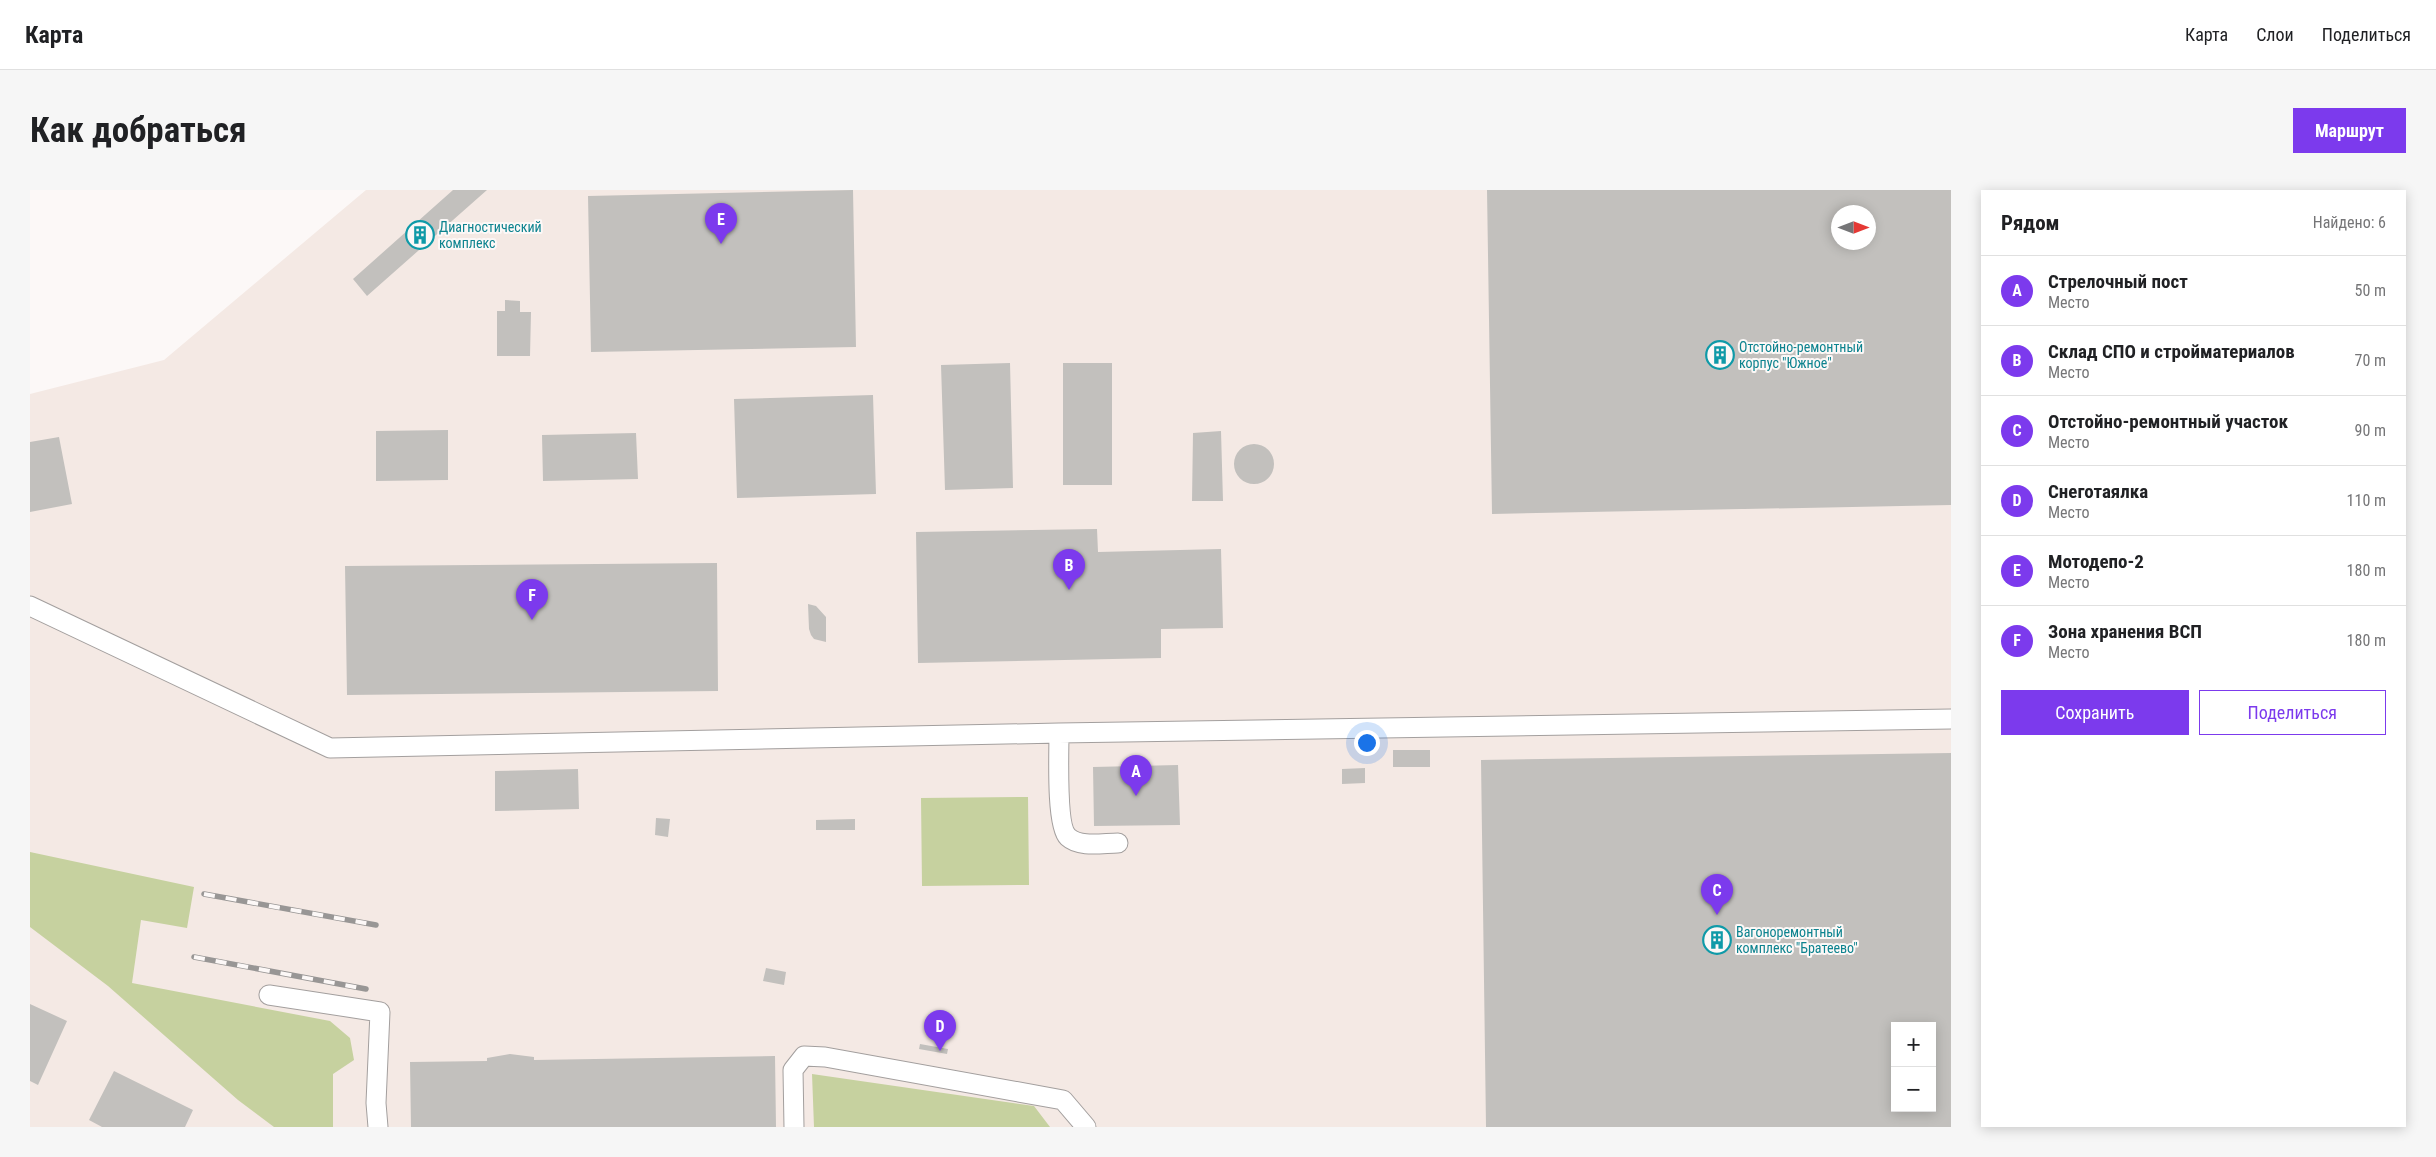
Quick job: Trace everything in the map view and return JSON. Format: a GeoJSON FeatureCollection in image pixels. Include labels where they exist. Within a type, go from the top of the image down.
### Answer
{"type":"FeatureCollection","features":[{"type":"Feature","properties":{"kind":"lane"},"geometry":{"type":"LineString","coordinates":[[30,606],[330,748],[1059,733],[1951,718]]}},
{"type":"Feature","properties":{"kind":"lane"},"geometry":{"type":"LineString","coordinates":[[1059,733],[1060,822],[1068,837],[1082,844],[1118,843]]}},
{"type":"Feature","properties":{"kind":"lane"},"geometry":{"type":"LineString","coordinates":[[269,995],[380,1012],[376,1102],[378,1127]]}},
{"type":"Feature","properties":{"kind":"lane"},"geometry":{"type":"LineString","coordinates":[[794,1127],[793,1070],[804,1056],[824,1057],[1063,1100],[1086,1127]]}},
{"type":"Feature","properties":{"kind":"shaded area"},"geometry":{"type":"Polygon","coordinates":[[[366,190],[1951,190],[1951,1127],[30,1127],[30,394],[164,360],[366,190]]]}},
{"type":"Feature","properties":{"kind":"green space"},"geometry":{"type":"Polygon","coordinates":[[[1028,797],[1029,885],[922,886],[921,798],[1028,797]]]}},
{"type":"Feature","properties":{"kind":"green space"},"geometry":{"type":"Polygon","coordinates":[[[30,852],[194,887],[187,928],[141,920],[132,983],[330,1021],[350,1038],[354,1060],[333,1074],[333,1127],[274,1127],[238,1100],[108,986],[30,927],[30,852]]]}},
{"type":"Feature","properties":{"kind":"green space"},"geometry":{"type":"Polygon","coordinates":[[[812,1074],[1034,1106],[1050,1127],[814,1127],[812,1074]]]}},
{"type":"Feature","properties":{"kind":"building","name":"Диагностический комплекс"},"geometry":{"type":"Polygon","coordinates":[[[453,190],[487,190],[367,296],[353,279],[453,190]]]}},
{"type":"Feature","properties":{"kind":"building"},"geometry":{"type":"Polygon","coordinates":[[[853,190],[856,347],[591,352],[588,196],[853,190]]]}},
{"type":"Feature","properties":{"kind":"building","name":"Отстойно-ремонтный корпус \"Южное\""},"geometry":{"type":"Polygon","coordinates":[[[1487,190],[1951,190],[1951,505],[1492,514],[1487,190]]]}},
{"type":"Feature","properties":{"kind":"building"},"geometry":{"type":"Polygon","coordinates":[[[505,300],[520,301],[520,312],[531,312],[530,356],[497,356],[497,311],[505,311],[505,300]]]}},
{"type":"Feature","properties":{"kind":"building"},"geometry":{"type":"Polygon","coordinates":[[[1010,363],[1013,488],[945,490],[941,365],[1010,363]]]}},
{"type":"Feature","properties":{"kind":"building"},"geometry":{"type":"Polygon","coordinates":[[[1063,363],[1112,363],[1112,485],[1063,485],[1063,363]]]}},
{"type":"Feature","properties":{"kind":"building"},"geometry":{"type":"Polygon","coordinates":[[[873,395],[876,494],[737,498],[734,399],[873,395]]]}},
{"type":"Feature","properties":{"kind":"building"},"geometry":{"type":"Polygon","coordinates":[[[448,430],[448,480],[376,481],[376,431],[448,430]]]}},
{"type":"Feature","properties":{"kind":"building"},"geometry":{"type":"Polygon","coordinates":[[[1221,431],[1223,501],[1192,501],[1193,433],[1221,431]]]}},
{"type":"Feature","properties":{"kind":"building"},"geometry":{"type":"Polygon","coordinates":[[[636,433],[638,479],[543,481],[542,435],[636,433]]]}},
{"type":"Feature","properties":{"kind":"building"},"geometry":{"type":"Polygon","coordinates":[[[59,437],[72,504],[30,512],[30,442],[59,437]]]}},
{"type":"Feature","properties":{"kind":"building"},"geometry":{"type":"Polygon","coordinates":[[[1258,444],[1265,447],[1271,453],[1274,464],[1273,472],[1265,481],[1258,484],[1250,484],[1243,481],[1235,472],[1234,460],[1237,453],[1246,445],[1258,444]]]}},
{"type":"Feature","properties":{"kind":"building"},"geometry":{"type":"Polygon","coordinates":[[[1097,529],[1098,552],[1221,549],[1223,628],[1161,629],[1161,658],[918,663],[916,532],[1097,529]]]}},
{"type":"Feature","properties":{"kind":"building"},"geometry":{"type":"Polygon","coordinates":[[[717,563],[718,691],[347,695],[345,566],[717,563]]]}},
{"type":"Feature","properties":{"kind":"building"},"geometry":{"type":"Polygon","coordinates":[[[808,604],[816,606],[826,617],[826,642],[814,639],[811,635],[808,604]]]}},
{"type":"Feature","properties":{"kind":"building"},"geometry":{"type":"Polygon","coordinates":[[[1393,750],[1430,750],[1430,767],[1393,767],[1393,750]]]}},
{"type":"Feature","properties":{"kind":"building","name":"Вагоноремонтный комплекс \"Братеево\""},"geometry":{"type":"Polygon","coordinates":[[[1951,753],[1951,1127],[1486,1127],[1481,760],[1951,753]]]}},
{"type":"Feature","properties":{"kind":"building"},"geometry":{"type":"Polygon","coordinates":[[[1178,765],[1180,825],[1094,826],[1093,767],[1178,765]]]}},
{"type":"Feature","properties":{"kind":"building"},"geometry":{"type":"Polygon","coordinates":[[[1365,768],[1365,783],[1342,784],[1342,769],[1365,768]]]}},
{"type":"Feature","properties":{"kind":"building"},"geometry":{"type":"Polygon","coordinates":[[[578,769],[579,809],[495,811],[495,771],[578,769]]]}},
{"type":"Feature","properties":{"kind":"building"},"geometry":{"type":"Polygon","coordinates":[[[656,818],[670,819],[668,837],[655,835],[656,818]]]}},
{"type":"Feature","properties":{"kind":"building"},"geometry":{"type":"Polygon","coordinates":[[[855,819],[855,830],[816,830],[816,820],[855,819]]]}},
{"type":"Feature","properties":{"kind":"building"},"geometry":{"type":"Polygon","coordinates":[[[766,968],[786,972],[784,985],[763,981],[766,968]]]}},
{"type":"Feature","properties":{"kind":"building"},"geometry":{"type":"Polygon","coordinates":[[[30,1004],[67,1021],[38,1085],[30,1081],[30,1004]]]}},
{"type":"Feature","properties":{"kind":"building"},"geometry":{"type":"Polygon","coordinates":[[[920,1044],[948,1049],[947,1054],[919,1049],[920,1044]]]}},
{"type":"Feature","properties":{"kind":"building"},"geometry":{"type":"Polygon","coordinates":[[[510,1054],[534,1057],[534,1060],[775,1056],[776,1127],[411,1127],[410,1062],[487,1061],[487,1058],[510,1054]]]}},
{"type":"Feature","properties":{"kind":"building"},"geometry":{"type":"Polygon","coordinates":[[[114,1071],[193,1110],[185,1127],[102,1127],[89,1120],[114,1071]]]}},
{"type":"Feature","properties":{"kind":"railway"},"geometry":{"type":"LineString","coordinates":[[204,894],[376,925]]}},
{"type":"Feature","properties":{"kind":"railway"},"geometry":{"type":"LineString","coordinates":[[194,957],[366,989]]}},
{"type":"Feature","properties":{"kind":"place","name":"Диагностический комплекс"},"geometry":{"type":"Point","coordinates":[420,235]}},
{"type":"Feature","properties":{"kind":"place","name":"Мотодепо-2"},"geometry":{"type":"Point","coordinates":[721,244]}},
{"type":"Feature","properties":{"kind":"place","name":"Отстойно-ремонтный корпус \"Южное\""},"geometry":{"type":"Point","coordinates":[1720,355]}},
{"type":"Feature","properties":{"kind":"place","name":"Склад СПО и стройматериалов"},"geometry":{"type":"Point","coordinates":[1069,590]}},
{"type":"Feature","properties":{"kind":"place","name":"Зона хранения ВСП"},"geometry":{"type":"Point","coordinates":[532,620]}},
{"type":"Feature","properties":{"kind":"place","name":"Стрелочный пост"},"geometry":{"type":"Point","coordinates":[1136,796]}},
{"type":"Feature","properties":{"kind":"place","name":"Отстойно-ремонтный участок"},"geometry":{"type":"Point","coordinates":[1717,915]}},
{"type":"Feature","properties":{"kind":"place","name":"Вагоноремонтный комплекс \"Братеево\""},"geometry":{"type":"Point","coordinates":[1717,940]}},
{"type":"Feature","properties":{"kind":"place","name":"Снеготаялка"},"geometry":{"type":"Point","coordinates":[940,1051]}}]}
